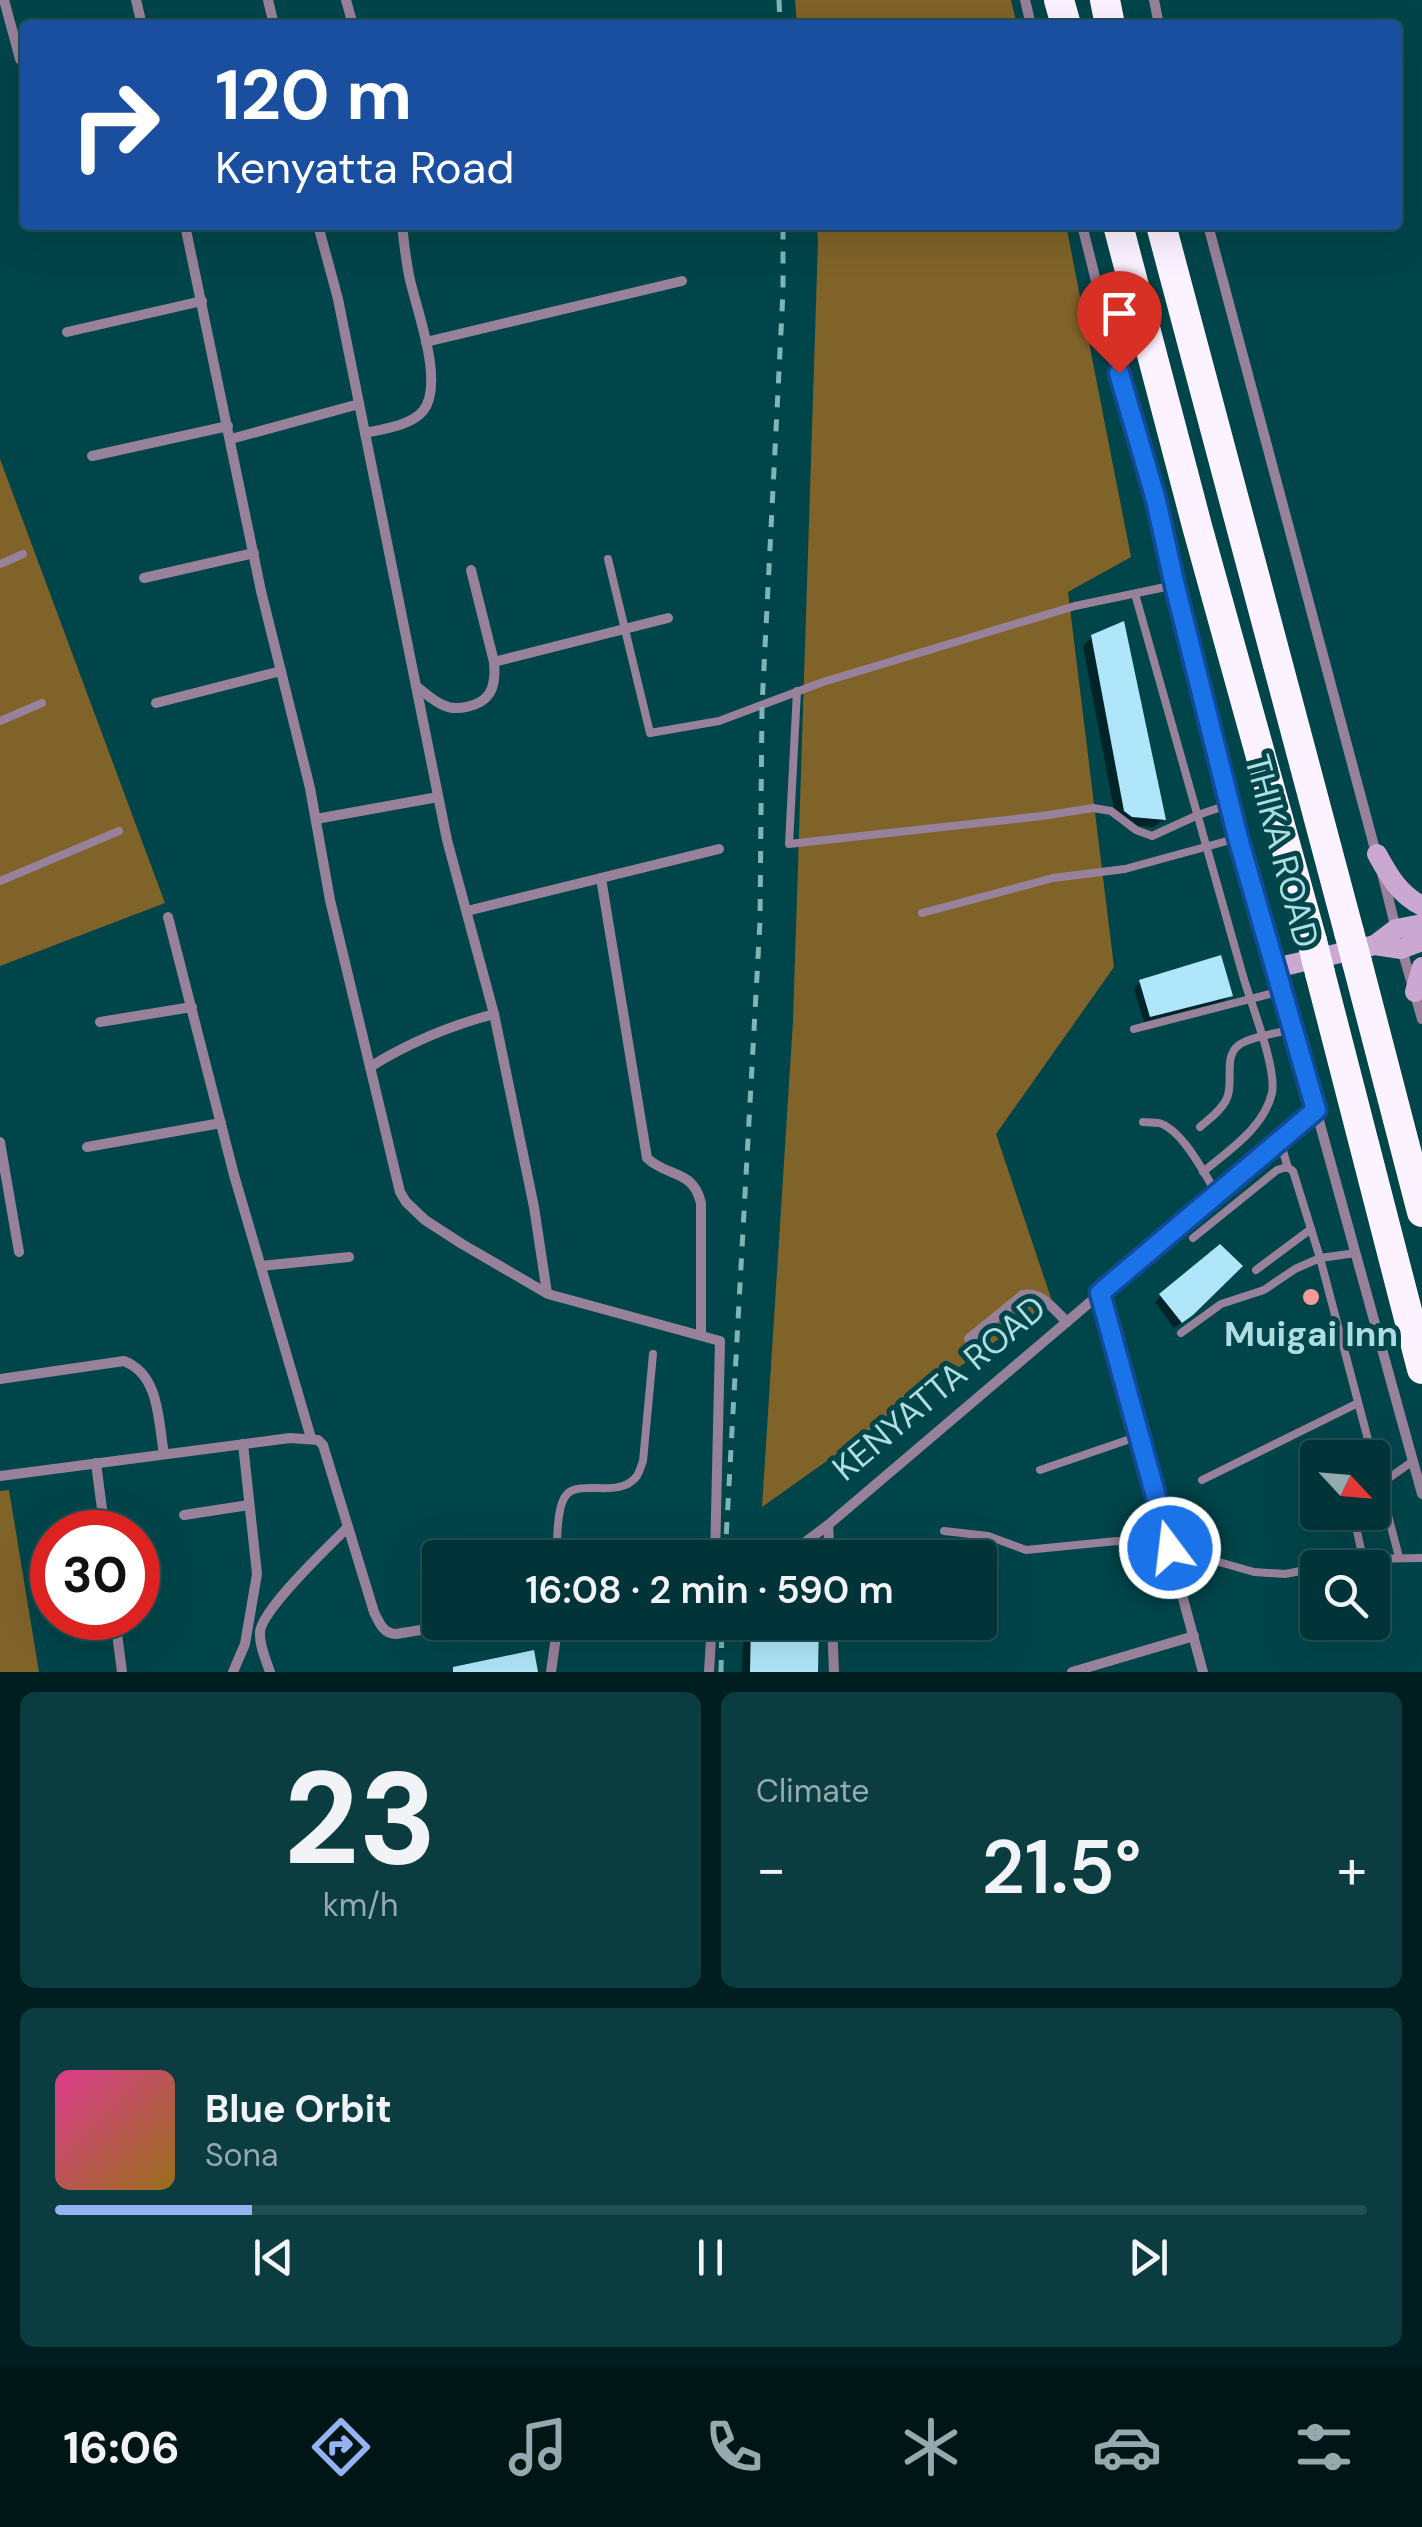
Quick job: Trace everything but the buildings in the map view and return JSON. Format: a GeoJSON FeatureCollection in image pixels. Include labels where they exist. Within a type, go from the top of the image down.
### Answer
{"type":"FeatureCollection","features":[{"type":"Feature","properties":{"kind":"highway","name":"THIKA ROAD"},"geometry":{"type":"LineString","coordinates":[[1119,230],[1312,941],[1422,1369]]}},
{"type":"Feature","properties":{"kind":"highway","name":"THIKA ROAD"},"geometry":{"type":"LineString","coordinates":[[1161,230],[1360,946],[1422,1212]]}},
{"type":"Feature","properties":{"kind":"main road"},"geometry":{"type":"LineString","coordinates":[[1377,854],[1400,890],[1422,906]]}},
{"type":"Feature","properties":{"kind":"main road"},"geometry":{"type":"LineString","coordinates":[[1275,968],[1360,946],[1406,940],[1422,924]]}},
{"type":"Feature","properties":{"kind":"main road"},"geometry":{"type":"LineString","coordinates":[[1415,992],[1422,967]]}},
{"type":"Feature","properties":{"kind":"street"},"geometry":{"type":"LineString","coordinates":[[4,0],[20,59]]}},
{"type":"Feature","properties":{"kind":"street"},"geometry":{"type":"LineString","coordinates":[[185,230],[316,819],[330,900],[396,1179],[406,1202],[425,1220],[547,1293],[720,1342],[715,1540]]}},
{"type":"Feature","properties":{"kind":"street"},"geometry":{"type":"LineString","coordinates":[[319,230],[338,299],[447,840],[494,1014],[534,1207],[547,1293]]}},
{"type":"Feature","properties":{"kind":"street"},"geometry":{"type":"LineString","coordinates":[[364,433],[417,416],[430,397],[426,342],[408,276],[403,230]]}},
{"type":"Feature","properties":{"kind":"street","name":"THIKA ROAD"},"geometry":{"type":"LineString","coordinates":[[1083,230],[1156,500],[1238,838],[1422,1494]]}},
{"type":"Feature","properties":{"kind":"street"},"geometry":{"type":"LineString","coordinates":[[1209,230],[1377,854],[1406,940],[1422,1019]]}},
{"type":"Feature","properties":{"kind":"street"},"geometry":{"type":"LineString","coordinates":[[426,342],[682,282]]}},
{"type":"Feature","properties":{"kind":"street"},"geometry":{"type":"LineString","coordinates":[[67,332],[202,301]]}},
{"type":"Feature","properties":{"kind":"street"},"geometry":{"type":"LineString","coordinates":[[231,439],[359,404]]}},
{"type":"Feature","properties":{"kind":"street"},"geometry":{"type":"LineString","coordinates":[[92,456],[228,426]]}},
{"type":"Feature","properties":{"kind":"street"},"geometry":{"type":"LineString","coordinates":[[144,578],[254,553]]}},
{"type":"Feature","properties":{"kind":"street"},"geometry":{"type":"LineString","coordinates":[[416,686],[452,708],[480,702],[489,694],[495,676],[494,662],[472,570]]}},
{"type":"Feature","properties":{"kind":"street"},"geometry":{"type":"LineString","coordinates":[[494,662],[668,618]]}},
{"type":"Feature","properties":{"kind":"street"},"geometry":{"type":"LineString","coordinates":[[156,704],[281,672]]}},
{"type":"Feature","properties":{"kind":"street"},"geometry":{"type":"LineString","coordinates":[[316,819],[438,798]]}},
{"type":"Feature","properties":{"kind":"street"},"geometry":{"type":"LineString","coordinates":[[467,911],[720,849]]}},
{"type":"Feature","properties":{"kind":"street"},"geometry":{"type":"LineString","coordinates":[[600,878],[647,1158],[656,1167],[681,1174],[698,1189],[701,1335]]}},
{"type":"Feature","properties":{"kind":"street"},"geometry":{"type":"LineString","coordinates":[[168,917],[221,1123],[311,1438]]}},
{"type":"Feature","properties":{"kind":"street"},"geometry":{"type":"LineString","coordinates":[[100,1022],[192,1007]]}},
{"type":"Feature","properties":{"kind":"street"},"geometry":{"type":"LineString","coordinates":[[370,1067],[432,1033],[494,1014]]}},
{"type":"Feature","properties":{"kind":"street","name":"KENYATTA ROAD"},"geometry":{"type":"LineString","coordinates":[[808,1540],[1316,1110]]}},
{"type":"Feature","properties":{"kind":"street"},"geometry":{"type":"LineString","coordinates":[[87,1147],[221,1123]]}},
{"type":"Feature","properties":{"kind":"street"},"geometry":{"type":"LineString","coordinates":[[0,1142],[19,1252]]}},
{"type":"Feature","properties":{"kind":"street"},"geometry":{"type":"LineString","coordinates":[[261,1266],[349,1257]]}},
{"type":"Feature","properties":{"kind":"street"},"geometry":{"type":"LineString","coordinates":[[969,1340],[1023,1295],[1032,1293],[1067,1322]]}},
{"type":"Feature","properties":{"kind":"street"},"geometry":{"type":"LineString","coordinates":[[1100,1293],[1203,1672]]}},
{"type":"Feature","properties":{"kind":"street"},"geometry":{"type":"LineString","coordinates":[[0,1378],[124,1360],[148,1380],[154,1394],[164,1454]]}},
{"type":"Feature","properties":{"kind":"street"},"geometry":{"type":"LineString","coordinates":[[0,1476],[290,1438],[318,1440],[323,1445],[374,1612],[384,1630],[396,1634],[422,1630]]}},
{"type":"Feature","properties":{"kind":"street"},"geometry":{"type":"LineString","coordinates":[[232,1672],[246,1644],[257,1574],[243,1444]]}},
{"type":"Feature","properties":{"kind":"street"},"geometry":{"type":"LineString","coordinates":[[96,1463],[101,1510]]}},
{"type":"Feature","properties":{"kind":"street"},"geometry":{"type":"LineString","coordinates":[[184,1515],[250,1505]]}},
{"type":"Feature","properties":{"kind":"street"},"geometry":{"type":"LineString","coordinates":[[828,1525],[829,1540]]}},
{"type":"Feature","properties":{"kind":"street"},"geometry":{"type":"LineString","coordinates":[[270,1672],[260,1640],[262,1624],[276,1603],[348,1527]]}},
{"type":"Feature","properties":{"kind":"street"},"geometry":{"type":"LineString","coordinates":[[1072,1672],[1194,1636]]}},
{"type":"Feature","properties":{"kind":"street"},"geometry":{"type":"LineString","coordinates":[[118,1640],[122,1672]]}},
{"type":"Feature","properties":{"kind":"street"},"geometry":{"type":"LineString","coordinates":[[551,1672],[555,1640]]}},
{"type":"Feature","properties":{"kind":"street"},"geometry":{"type":"LineString","coordinates":[[709,1672],[711,1640]]}},
{"type":"Feature","properties":{"kind":"street"},"geometry":{"type":"LineString","coordinates":[[833,1640],[834,1672]]}},
{"type":"Feature","properties":{"kind":"lane"},"geometry":{"type":"LineString","coordinates":[[0,564],[23,554]]}},
{"type":"Feature","properties":{"kind":"lane"},"geometry":{"type":"LineString","coordinates":[[608,559],[650,733],[718,721],[797,691],[1075,606],[1175,586]]}},
{"type":"Feature","properties":{"kind":"lane"},"geometry":{"type":"LineString","coordinates":[[1135,594],[1274,1072],[1272,1094],[1262,1114],[1242,1140],[1203,1172]]}},
{"type":"Feature","properties":{"kind":"lane"},"geometry":{"type":"LineString","coordinates":[[797,691],[789,844],[1093,808],[1111,811],[1136,830],[1152,836],[1230,804]]}},
{"type":"Feature","properties":{"kind":"lane"},"geometry":{"type":"LineString","coordinates":[[0,720],[42,703]]}},
{"type":"Feature","properties":{"kind":"lane"},"geometry":{"type":"LineString","coordinates":[[0,880],[119,830]]}},
{"type":"Feature","properties":{"kind":"lane"},"geometry":{"type":"LineString","coordinates":[[922,913],[1054,878],[1126,869],[1238,838]]}},
{"type":"Feature","properties":{"kind":"lane"},"geometry":{"type":"LineString","coordinates":[[1134,1029],[1282,991]]}},
{"type":"Feature","properties":{"kind":"lane"},"geometry":{"type":"LineString","coordinates":[[1200,1127],[1224,1105],[1229,1095],[1230,1058],[1234,1050],[1241,1043],[1292,1029]]}},
{"type":"Feature","properties":{"kind":"lane"},"geometry":{"type":"LineString","coordinates":[[1143,1122],[1170,1128],[1217,1194]]}},
{"type":"Feature","properties":{"kind":"lane"},"geometry":{"type":"LineString","coordinates":[[1280,1142],[1288,1168],[1297,1179],[1320,1258],[1366,1440]]}},
{"type":"Feature","properties":{"kind":"lane"},"geometry":{"type":"LineString","coordinates":[[1192,1238],[1277,1170],[1288,1168]]}},
{"type":"Feature","properties":{"kind":"lane"},"geometry":{"type":"LineString","coordinates":[[1256,1270],[1311,1229]]}},
{"type":"Feature","properties":{"kind":"lane"},"geometry":{"type":"LineString","coordinates":[[1182,1333],[1221,1304],[1264,1290],[1295,1269],[1320,1258],[1356,1252]]}},
{"type":"Feature","properties":{"kind":"lane"},"geometry":{"type":"LineString","coordinates":[[558,1540],[562,1501],[569,1491],[579,1487],[611,1490],[625,1486],[636,1476],[643,1461],[654,1354]]}},
{"type":"Feature","properties":{"kind":"lane"},"geometry":{"type":"LineString","coordinates":[[1202,1480],[1358,1403]]}},
{"type":"Feature","properties":{"kind":"lane"},"geometry":{"type":"LineString","coordinates":[[1040,1470],[1140,1436]]}},
{"type":"Feature","properties":{"kind":"lane"},"geometry":{"type":"LineString","coordinates":[[1390,1476],[1412,1460]]}},
{"type":"Feature","properties":{"kind":"lane"},"geometry":{"type":"LineString","coordinates":[[1390,1528],[1400,1558]]}},
{"type":"Feature","properties":{"kind":"lane"},"geometry":{"type":"LineString","coordinates":[[944,1531],[988,1536],[1026,1550],[1118,1541],[1170,1548],[1254,1572],[1300,1571]]}},
{"type":"Feature","properties":{"kind":"lane"},"geometry":{"type":"LineString","coordinates":[[1390,1558],[1422,1558]]}},
{"type":"Feature","properties":{"kind":"shaded area"},"geometry":{"type":"Polygon","coordinates":[[[795,0],[1011,0],[1016,20],[797,20],[795,0]]]}},
{"type":"Feature","properties":{"kind":"shaded area"},"geometry":{"type":"Polygon","coordinates":[[[817,230],[1067,230],[1131,557],[1068,592],[1114,967],[996,1134],[1052,1301],[762,1507],[793,1021],[817,230]]]}},
{"type":"Feature","properties":{"kind":"shaded area"},"geometry":{"type":"Polygon","coordinates":[[[0,459],[165,903],[0,966],[0,459]]]}},
{"type":"Feature","properties":{"kind":"shaded area"},"geometry":{"type":"Polygon","coordinates":[[[9,1490],[30,1617],[30,1640],[34,1640],[39,1672],[0,1672],[0,1491],[9,1490]]]}},
{"type":"Feature","properties":{"kind":"railway"},"geometry":{"type":"LineString","coordinates":[[779,0],[780,20]]}},
{"type":"Feature","properties":{"kind":"railway"},"geometry":{"type":"LineString","coordinates":[[726,1540],[760,921],[762,706],[783,230]]}},
{"type":"Feature","properties":{"kind":"railway"},"geometry":{"type":"LineString","coordinates":[[721,1672],[722,1640]]}},
{"type":"Feature","properties":{"kind":"place","name":"Muigai Inn"},"geometry":{"type":"Point","coordinates":[1311,1297]}},
{"type":"Feature","properties":{"kind":"route"},"geometry":{"type":"LineString","coordinates":[[1119,373],[1156,500],[1238,838],[1316,1110],[1100,1293],[1170,1548]]}}]}
